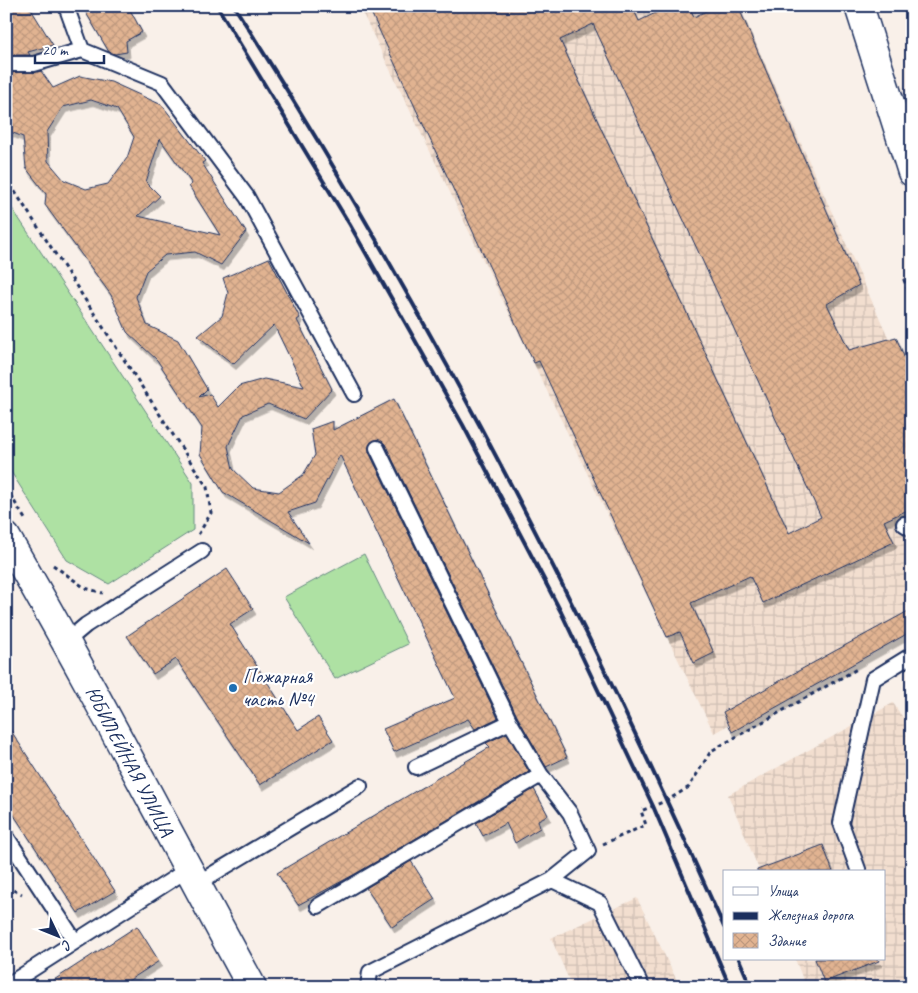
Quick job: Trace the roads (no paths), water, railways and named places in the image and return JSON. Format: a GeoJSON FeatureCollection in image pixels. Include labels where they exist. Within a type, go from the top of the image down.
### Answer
{"type":"FeatureCollection","features":[{"type":"Feature","properties":{"kind":"main road"},"geometry":{"type":"LineString","coordinates":[[858,6],[912,172]]}},
{"type":"Feature","properties":{"kind":"main road","name":"ЮБИЛЕЙНАЯ УЛИЦА"},"geometry":{"type":"LineString","coordinates":[[18,532],[67,641],[252,987]]}},
{"type":"Feature","properties":{"kind":"lane"},"geometry":{"type":"LineString","coordinates":[[66,6],[82,50]]}},
{"type":"Feature","properties":{"kind":"lane"},"geometry":{"type":"LineString","coordinates":[[6,64],[34,64],[82,50],[162,82],[247,197],[354,394]]}},
{"type":"Feature","properties":{"kind":"lane"},"geometry":{"type":"LineString","coordinates":[[368,987],[370,972],[552,880],[588,851],[570,814],[542,774],[510,722],[377,448]]}},
{"type":"Feature","properties":{"kind":"lane"},"geometry":{"type":"LineString","coordinates":[[67,641],[86,625],[202,551]]}},
{"type":"Feature","properties":{"kind":"lane"},"geometry":{"type":"LineString","coordinates":[[858,870],[841,823],[873,678],[912,655]]}},
{"type":"Feature","properties":{"kind":"lane"},"geometry":{"type":"LineString","coordinates":[[416,767],[510,722]]}},
{"type":"Feature","properties":{"kind":"lane"},"geometry":{"type":"LineString","coordinates":[[318,906],[542,774]]}},
{"type":"Feature","properties":{"kind":"lane"},"geometry":{"type":"LineString","coordinates":[[6,986],[75,941],[360,786]]}},
{"type":"Feature","properties":{"kind":"lane"},"geometry":{"type":"LineString","coordinates":[[6,836],[75,941]]}},
{"type":"Feature","properties":{"kind":"lane"},"geometry":{"type":"LineString","coordinates":[[552,880],[600,903],[642,987]]}},
{"type":"Feature","properties":{"kind":"railway"},"geometry":{"type":"LineString","coordinates":[[217,6],[350,225],[463,425],[561,612],[653,806],[730,987]]}},
{"type":"Feature","properties":{"kind":"railway"},"geometry":{"type":"LineString","coordinates":[[234,6],[370,229],[497,457],[557,573],[614,690],[723,925]]}},
{"type":"Feature","properties":{"kind":"railway"},"geometry":{"type":"LineString","coordinates":[[739,960],[751,987]]}},
{"type":"Feature","properties":{"kind":"place","name":"Пожарная часть №4"},"geometry":{"type":"Point","coordinates":[233,688]}}]}
